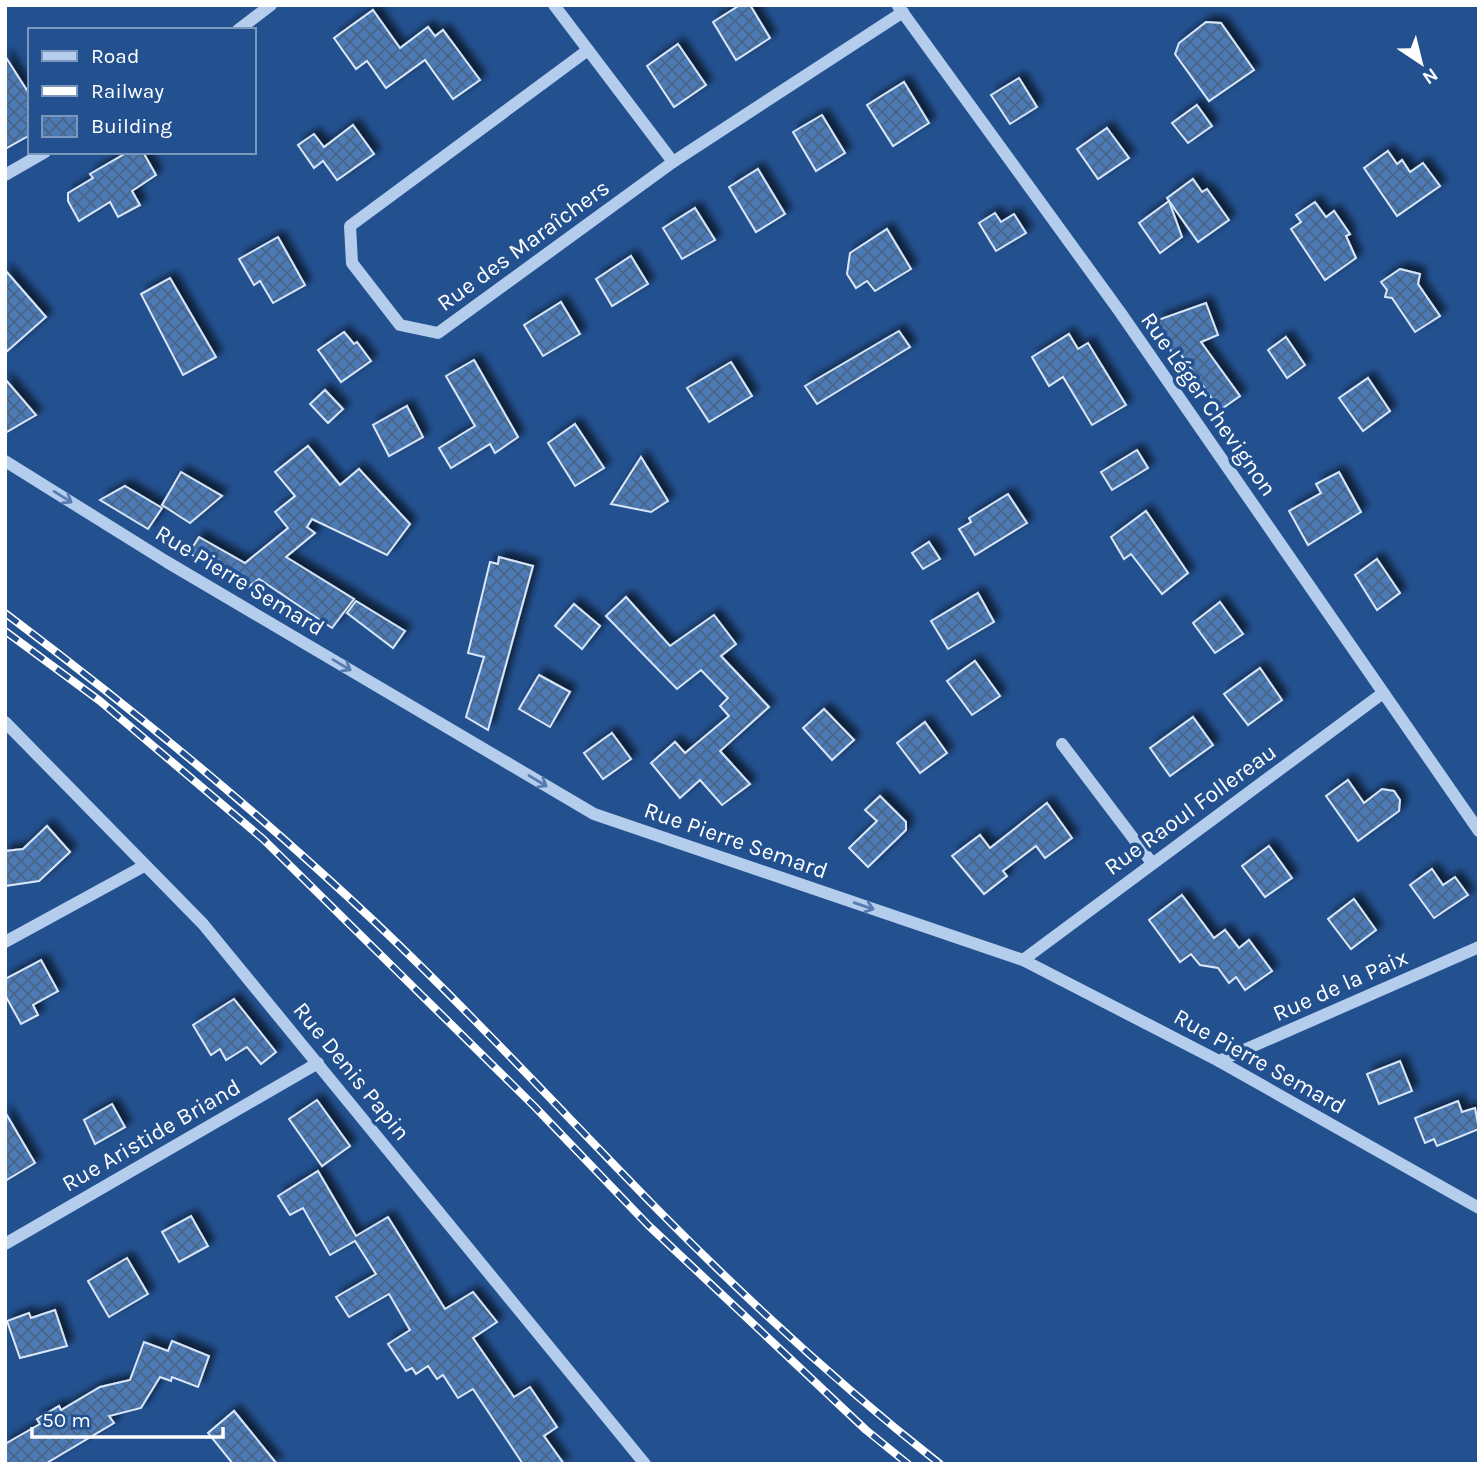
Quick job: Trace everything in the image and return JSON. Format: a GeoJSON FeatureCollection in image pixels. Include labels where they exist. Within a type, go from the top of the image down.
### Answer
{"type":"FeatureCollection","features":[{"type":"Feature","properties":{"kind":"street"},"geometry":{"type":"LineString","coordinates":[[241,28],[271,5]]}},
{"type":"Feature","properties":{"kind":"street"},"geometry":{"type":"LineString","coordinates":[[554,5],[673,162]]}},
{"type":"Feature","properties":{"kind":"street","name":"Rue des Maraîchers"},"geometry":{"type":"LineString","coordinates":[[588,50],[350,226],[352,263],[400,325],[438,333],[673,162],[900,9]]}},
{"type":"Feature","properties":{"kind":"street","name":"Rue Léger Chevignon"},"geometry":{"type":"LineString","coordinates":[[900,9],[1128,323],[1479,831]]}},
{"type":"Feature","properties":{"kind":"street"},"geometry":{"type":"LineString","coordinates":[[5,175],[42,154]]}},
{"type":"Feature","properties":{"kind":"street","name":"Rue Pierre Semard"},"geometry":{"type":"LineString","coordinates":[[5,461],[167,562],[594,814],[1023,960],[1219,1060],[1479,1208]]}},
{"type":"Feature","properties":{"kind":"street","name":"Rue Raoul Follereau"},"geometry":{"type":"LineString","coordinates":[[1023,960],[1383,693]]}},
{"type":"Feature","properties":{"kind":"street","name":"Rue Denis Papin"},"geometry":{"type":"LineString","coordinates":[[5,722],[203,924],[645,1464]]}},
{"type":"Feature","properties":{"kind":"street"},"geometry":{"type":"LineString","coordinates":[[1062,744],[1152,863]]}},
{"type":"Feature","properties":{"kind":"street"},"geometry":{"type":"LineString","coordinates":[[5,942],[144,866]]}},
{"type":"Feature","properties":{"kind":"street","name":"Rue de la Paix"},"geometry":{"type":"LineString","coordinates":[[1219,1060],[1479,947]]}},
{"type":"Feature","properties":{"kind":"street","name":"Rue Aristide Briand"},"geometry":{"type":"LineString","coordinates":[[5,1244],[318,1063]]}},
{"type":"Feature","properties":{"kind":"building"},"geometry":{"type":"Polygon","coordinates":[[[740,5],[750,5],[770,38],[736,60],[713,22],[740,5]]]}},
{"type":"Feature","properties":{"kind":"building"},"geometry":{"type":"Polygon","coordinates":[[[373,10],[400,48],[428,27],[435,36],[443,30],[480,80],[453,99],[425,60],[386,88],[367,61],[356,69],[334,38],[373,10]]]}},
{"type":"Feature","properties":{"kind":"building"},"geometry":{"type":"Polygon","coordinates":[[[1206,22],[1221,23],[1254,70],[1209,101],[1175,54],[1179,43],[1206,22]]]}},
{"type":"Feature","properties":{"kind":"building"},"geometry":{"type":"Polygon","coordinates":[[[678,44],[706,85],[674,107],[647,66],[678,44]]]}},
{"type":"Feature","properties":{"kind":"building"},"geometry":{"type":"Polygon","coordinates":[[[5,56],[28,92],[28,136],[5,149],[5,56]]]}},
{"type":"Feature","properties":{"kind":"building"},"geometry":{"type":"Polygon","coordinates":[[[1019,78],[1037,107],[1010,124],[991,95],[1019,78]]]}},
{"type":"Feature","properties":{"kind":"building"},"geometry":{"type":"Polygon","coordinates":[[[904,82],[929,123],[893,146],[867,105],[904,82]]]}},
{"type":"Feature","properties":{"kind":"building"},"geometry":{"type":"Polygon","coordinates":[[[1197,105],[1212,126],[1188,143],[1172,123],[1197,105]]]}},
{"type":"Feature","properties":{"kind":"building"},"geometry":{"type":"Polygon","coordinates":[[[822,115],[845,153],[816,171],[793,132],[822,115]]]}},
{"type":"Feature","properties":{"kind":"building"},"geometry":{"type":"Polygon","coordinates":[[[353,125],[374,154],[337,180],[323,161],[314,168],[298,145],[314,134],[324,147],[353,125]]]}},
{"type":"Feature","properties":{"kind":"building"},"geometry":{"type":"Polygon","coordinates":[[[1107,128],[1129,158],[1098,179],[1077,149],[1107,128]]]}},
{"type":"Feature","properties":{"kind":"building"},"geometry":{"type":"Polygon","coordinates":[[[1388,151],[1397,164],[1402,160],[1410,172],[1423,163],[1440,186],[1397,216],[1364,168],[1388,151]]]}},
{"type":"Feature","properties":{"kind":"building"},"geometry":{"type":"Polygon","coordinates":[[[125,154],[144,154],[156,175],[132,191],[140,205],[118,217],[110,202],[79,221],[68,201],[68,193],[93,178],[90,174],[125,154]]]}},
{"type":"Feature","properties":{"kind":"building"},"geometry":{"type":"Polygon","coordinates":[[[758,169],[785,214],[756,232],[729,187],[758,169]]]}},
{"type":"Feature","properties":{"kind":"building"},"geometry":{"type":"Polygon","coordinates":[[[1193,179],[1202,192],[1207,189],[1229,220],[1198,242],[1167,198],[1193,179]]]}},
{"type":"Feature","properties":{"kind":"building"},"geometry":{"type":"Polygon","coordinates":[[[1169,201],[1182,237],[1160,253],[1139,223],[1169,201]]]}},
{"type":"Feature","properties":{"kind":"building"},"geometry":{"type":"Polygon","coordinates":[[[1315,202],[1326,217],[1334,211],[1350,234],[1346,236],[1356,258],[1325,280],[1291,229],[1301,222],[1296,215],[1315,202]]]}},
{"type":"Feature","properties":{"kind":"building"},"geometry":{"type":"Polygon","coordinates":[[[695,208],[715,240],[682,259],[663,228],[695,208]]]}},
{"type":"Feature","properties":{"kind":"building"},"geometry":{"type":"Polygon","coordinates":[[[995,213],[1001,222],[1014,214],[1026,233],[996,251],[979,223],[995,213]]]}},
{"type":"Feature","properties":{"kind":"building"},"geometry":{"type":"Polygon","coordinates":[[[887,229],[911,269],[875,291],[867,281],[856,288],[847,274],[850,253],[887,229]]]}},
{"type":"Feature","properties":{"kind":"building"},"geometry":{"type":"Polygon","coordinates":[[[278,237],[305,285],[273,303],[260,281],[254,285],[239,259],[278,237]]]}},
{"type":"Feature","properties":{"kind":"building"},"geometry":{"type":"Polygon","coordinates":[[[631,256],[648,284],[612,306],[596,279],[631,256]]]}},
{"type":"Feature","properties":{"kind":"building"},"geometry":{"type":"Polygon","coordinates":[[[1400,269],[1420,274],[1418,284],[1440,316],[1415,332],[1392,298],[1385,297],[1387,290],[1381,282],[1400,269]]]}},
{"type":"Feature","properties":{"kind":"building"},"geometry":{"type":"Polygon","coordinates":[[[5,270],[46,317],[5,353],[5,270]]]}},
{"type":"Feature","properties":{"kind":"building"},"geometry":{"type":"Polygon","coordinates":[[[170,278],[216,357],[183,375],[141,294],[170,278]]]}},
{"type":"Feature","properties":{"kind":"building"},"geometry":{"type":"Polygon","coordinates":[[[561,302],[580,334],[543,356],[524,325],[561,302]]]}},
{"type":"Feature","properties":{"kind":"building"},"geometry":{"type":"Polygon","coordinates":[[[1206,303],[1218,335],[1201,342],[1240,396],[1220,410],[1179,352],[1172,354],[1158,320],[1206,303]]]}},
{"type":"Feature","properties":{"kind":"building"},"geometry":{"type":"Polygon","coordinates":[[[899,331],[910,347],[817,404],[805,386],[899,331]]]}},
{"type":"Feature","properties":{"kind":"building"},"geometry":{"type":"Polygon","coordinates":[[[344,332],[354,344],[357,342],[371,361],[341,382],[318,350],[344,332]]]}},
{"type":"Feature","properties":{"kind":"building"},"geometry":{"type":"Polygon","coordinates":[[[1069,334],[1078,349],[1088,343],[1126,405],[1092,425],[1063,377],[1049,386],[1032,357],[1069,334]]]}},
{"type":"Feature","properties":{"kind":"building"},"geometry":{"type":"Polygon","coordinates":[[[1286,337],[1305,365],[1287,378],[1268,350],[1286,337]]]}},
{"type":"Feature","properties":{"kind":"building"},"geometry":{"type":"Polygon","coordinates":[[[474,360],[518,437],[495,453],[490,444],[451,468],[439,448],[475,426],[446,376],[474,360]]]}},
{"type":"Feature","properties":{"kind":"building"},"geometry":{"type":"Polygon","coordinates":[[[731,362],[752,396],[709,422],[687,388],[731,362]]]}},
{"type":"Feature","properties":{"kind":"building"},"geometry":{"type":"Polygon","coordinates":[[[1368,378],[1390,411],[1363,431],[1339,398],[1368,378]]]}},
{"type":"Feature","properties":{"kind":"building"},"geometry":{"type":"Polygon","coordinates":[[[5,379],[36,415],[5,433],[5,379]]]}},
{"type":"Feature","properties":{"kind":"building"},"geometry":{"type":"Polygon","coordinates":[[[325,390],[343,409],[328,423],[310,404],[325,390]]]}},
{"type":"Feature","properties":{"kind":"building"},"geometry":{"type":"Polygon","coordinates":[[[407,406],[423,437],[389,456],[373,425],[407,406]]]}},
{"type":"Feature","properties":{"kind":"building"},"geometry":{"type":"Polygon","coordinates":[[[575,424],[604,468],[575,486],[548,443],[575,424]]]}},
{"type":"Feature","properties":{"kind":"building"},"geometry":{"type":"Polygon","coordinates":[[[308,446],[340,485],[359,469],[410,524],[387,555],[312,519],[307,527],[315,533],[286,557],[354,599],[332,628],[259,579],[247,588],[189,553],[199,537],[245,563],[288,528],[275,512],[295,496],[275,472],[308,446]]]}},
{"type":"Feature","properties":{"kind":"building"},"geometry":{"type":"Polygon","coordinates":[[[1137,450],[1148,468],[1112,490],[1101,472],[1137,450]]]}},
{"type":"Feature","properties":{"kind":"building"},"geometry":{"type":"Polygon","coordinates":[[[641,457],[668,501],[651,512],[611,504],[641,457]]]}},
{"type":"Feature","properties":{"kind":"building"},"geometry":{"type":"Polygon","coordinates":[[[181,472],[222,496],[190,523],[162,505],[181,472]]]}},
{"type":"Feature","properties":{"kind":"building"},"geometry":{"type":"Polygon","coordinates":[[[1339,472],[1361,512],[1308,545],[1289,511],[1321,493],[1316,484],[1339,472]]]}},
{"type":"Feature","properties":{"kind":"building"},"geometry":{"type":"Polygon","coordinates":[[[125,486],[162,508],[148,529],[100,500],[125,486]]]}},
{"type":"Feature","properties":{"kind":"building"},"geometry":{"type":"Polygon","coordinates":[[[1008,494],[1027,523],[975,555],[959,529],[971,522],[969,518],[1008,494]]]}},
{"type":"Feature","properties":{"kind":"building"},"geometry":{"type":"Polygon","coordinates":[[[1146,511],[1188,573],[1162,594],[1131,554],[1124,559],[1111,537],[1146,511]]]}},
{"type":"Feature","properties":{"kind":"building"},"geometry":{"type":"Polygon","coordinates":[[[929,542],[940,559],[923,569],[912,553],[929,542]]]}},
{"type":"Feature","properties":{"kind":"building"},"geometry":{"type":"Polygon","coordinates":[[[499,557],[533,566],[488,730],[466,717],[484,657],[468,653],[490,562],[498,564],[499,557]]]}},
{"type":"Feature","properties":{"kind":"building"},"geometry":{"type":"Polygon","coordinates":[[[1377,559],[1400,593],[1377,610],[1355,575],[1377,559]]]}},
{"type":"Feature","properties":{"kind":"building"},"geometry":{"type":"Polygon","coordinates":[[[978,593],[994,622],[948,649],[931,621],[978,593]]]}},
{"type":"Feature","properties":{"kind":"building"},"geometry":{"type":"Polygon","coordinates":[[[626,597],[670,646],[714,615],[736,644],[721,656],[769,707],[720,751],[750,784],[722,805],[700,780],[680,798],[651,763],[675,742],[685,753],[729,716],[720,706],[728,698],[701,670],[677,689],[606,616],[626,597]]]}},
{"type":"Feature","properties":{"kind":"building"},"geometry":{"type":"Polygon","coordinates":[[[356,601],[405,631],[393,648],[347,613],[356,601]]]}},
{"type":"Feature","properties":{"kind":"building"},"geometry":{"type":"Polygon","coordinates":[[[1220,602],[1243,634],[1215,653],[1193,623],[1220,602]]]}},
{"type":"Feature","properties":{"kind":"building"},"geometry":{"type":"Polygon","coordinates":[[[574,604],[600,626],[582,649],[555,626],[574,604]]]}},
{"type":"Feature","properties":{"kind":"building"},"geometry":{"type":"Polygon","coordinates":[[[975,661],[1000,696],[972,715],[947,681],[975,661]]]}},
{"type":"Feature","properties":{"kind":"building"},"geometry":{"type":"Polygon","coordinates":[[[1260,668],[1282,700],[1248,725],[1224,694],[1260,668]]]}},
{"type":"Feature","properties":{"kind":"building"},"geometry":{"type":"Polygon","coordinates":[[[539,675],[570,692],[550,727],[519,709],[539,675]]]}},
{"type":"Feature","properties":{"kind":"building"},"geometry":{"type":"Polygon","coordinates":[[[824,709],[854,740],[832,760],[803,728],[824,709]]]}},
{"type":"Feature","properties":{"kind":"building"},"geometry":{"type":"Polygon","coordinates":[[[1193,717],[1213,745],[1170,776],[1150,748],[1193,717]]]}},
{"type":"Feature","properties":{"kind":"building"},"geometry":{"type":"Polygon","coordinates":[[[925,722],[947,753],[920,773],[897,743],[925,722]]]}},
{"type":"Feature","properties":{"kind":"building"},"geometry":{"type":"Polygon","coordinates":[[[612,733],[631,759],[603,779],[584,753],[612,733]]]}},
{"type":"Feature","properties":{"kind":"building"},"geometry":{"type":"Polygon","coordinates":[[[1348,780],[1364,803],[1382,789],[1394,791],[1400,800],[1399,811],[1358,841],[1326,796],[1348,780]]]}},
{"type":"Feature","properties":{"kind":"building"},"geometry":{"type":"Polygon","coordinates":[[[880,796],[906,822],[906,830],[868,867],[849,848],[877,821],[865,810],[880,796]]]}},
{"type":"Feature","properties":{"kind":"building"},"geometry":{"type":"Polygon","coordinates":[[[1047,803],[1072,838],[1045,858],[1036,846],[1003,871],[1007,876],[984,894],[952,856],[980,835],[990,848],[1047,803]]]}},
{"type":"Feature","properties":{"kind":"building"},"geometry":{"type":"Polygon","coordinates":[[[47,826],[70,852],[39,881],[5,886],[5,851],[23,849],[47,826]]]}},
{"type":"Feature","properties":{"kind":"building"},"geometry":{"type":"Polygon","coordinates":[[[1269,846],[1292,878],[1265,897],[1242,866],[1269,846]]]}},
{"type":"Feature","properties":{"kind":"building"},"geometry":{"type":"Polygon","coordinates":[[[1432,869],[1443,885],[1455,877],[1468,895],[1434,918],[1410,885],[1432,869]]]}},
{"type":"Feature","properties":{"kind":"building"},"geometry":{"type":"Polygon","coordinates":[[[1182,895],[1214,938],[1225,930],[1239,948],[1249,940],[1272,971],[1245,990],[1236,977],[1229,983],[1218,968],[1200,965],[1191,954],[1180,962],[1149,920],[1182,895]]]}},
{"type":"Feature","properties":{"kind":"building"},"geometry":{"type":"Polygon","coordinates":[[[1354,899],[1376,930],[1351,949],[1328,919],[1354,899]]]}},
{"type":"Feature","properties":{"kind":"building"},"geometry":{"type":"Polygon","coordinates":[[[41,960],[58,991],[33,1005],[38,1015],[21,1024],[5,995],[5,979],[41,960]]]}},
{"type":"Feature","properties":{"kind":"building"},"geometry":{"type":"Polygon","coordinates":[[[234,999],[276,1052],[261,1064],[247,1047],[226,1060],[220,1049],[211,1055],[193,1025],[234,999]]]}},
{"type":"Feature","properties":{"kind":"building"},"geometry":{"type":"Polygon","coordinates":[[[1400,1061],[1412,1091],[1379,1104],[1367,1074],[1400,1061]]]}},
{"type":"Feature","properties":{"kind":"building"},"geometry":{"type":"Polygon","coordinates":[[[317,1100],[350,1146],[322,1166],[289,1119],[317,1100]]]}},
{"type":"Feature","properties":{"kind":"building"},"geometry":{"type":"Polygon","coordinates":[[[1458,1101],[1462,1112],[1475,1108],[1479,1129],[1437,1146],[1434,1139],[1425,1143],[1415,1118],[1458,1101]]]}},
{"type":"Feature","properties":{"kind":"building"},"geometry":{"type":"Polygon","coordinates":[[[112,1104],[125,1127],[95,1144],[84,1120],[112,1104]]]}},
{"type":"Feature","properties":{"kind":"building"},"geometry":{"type":"Polygon","coordinates":[[[5,1112],[35,1163],[5,1181],[5,1112]]]}},
{"type":"Feature","properties":{"kind":"building"},"geometry":{"type":"Polygon","coordinates":[[[318,1171],[356,1236],[388,1217],[445,1309],[473,1292],[497,1322],[473,1338],[514,1397],[530,1387],[557,1427],[544,1436],[564,1464],[523,1464],[473,1389],[458,1398],[443,1375],[437,1379],[428,1366],[416,1374],[412,1368],[406,1371],[388,1344],[410,1330],[389,1294],[349,1317],[336,1297],[376,1274],[355,1241],[330,1255],[303,1208],[290,1215],[278,1196],[318,1171]]]}},
{"type":"Feature","properties":{"kind":"building"},"geometry":{"type":"Polygon","coordinates":[[[191,1216],[208,1246],[179,1262],[162,1232],[191,1216]]]}},
{"type":"Feature","properties":{"kind":"building"},"geometry":{"type":"Polygon","coordinates":[[[127,1258],[148,1294],[109,1317],[88,1281],[127,1258]]]}},
{"type":"Feature","properties":{"kind":"building"},"geometry":{"type":"Polygon","coordinates":[[[55,1310],[67,1346],[20,1358],[7,1321],[29,1313],[31,1318],[55,1310]]]}},
{"type":"Feature","properties":{"kind":"building"},"geometry":{"type":"Polygon","coordinates":[[[172,1341],[209,1356],[198,1387],[172,1377],[171,1381],[160,1377],[141,1408],[109,1416],[114,1423],[45,1464],[5,1464],[5,1444],[40,1424],[37,1419],[59,1406],[61,1410],[100,1387],[130,1380],[144,1342],[168,1351],[172,1341]]]}},
{"type":"Feature","properties":{"kind":"building"},"geometry":{"type":"Polygon","coordinates":[[[234,1411],[277,1464],[233,1464],[208,1433],[234,1411]]]}},
{"type":"Feature","properties":{"kind":"railway"},"geometry":{"type":"LineString","coordinates":[[5,613],[195,763],[286,841],[449,994],[728,1279],[832,1374],[940,1464]]}},
{"type":"Feature","properties":{"kind":"railway"},"geometry":{"type":"LineString","coordinates":[[5,631],[100,701],[263,839],[534,1106],[648,1225],[866,1430],[908,1464]]}}]}
